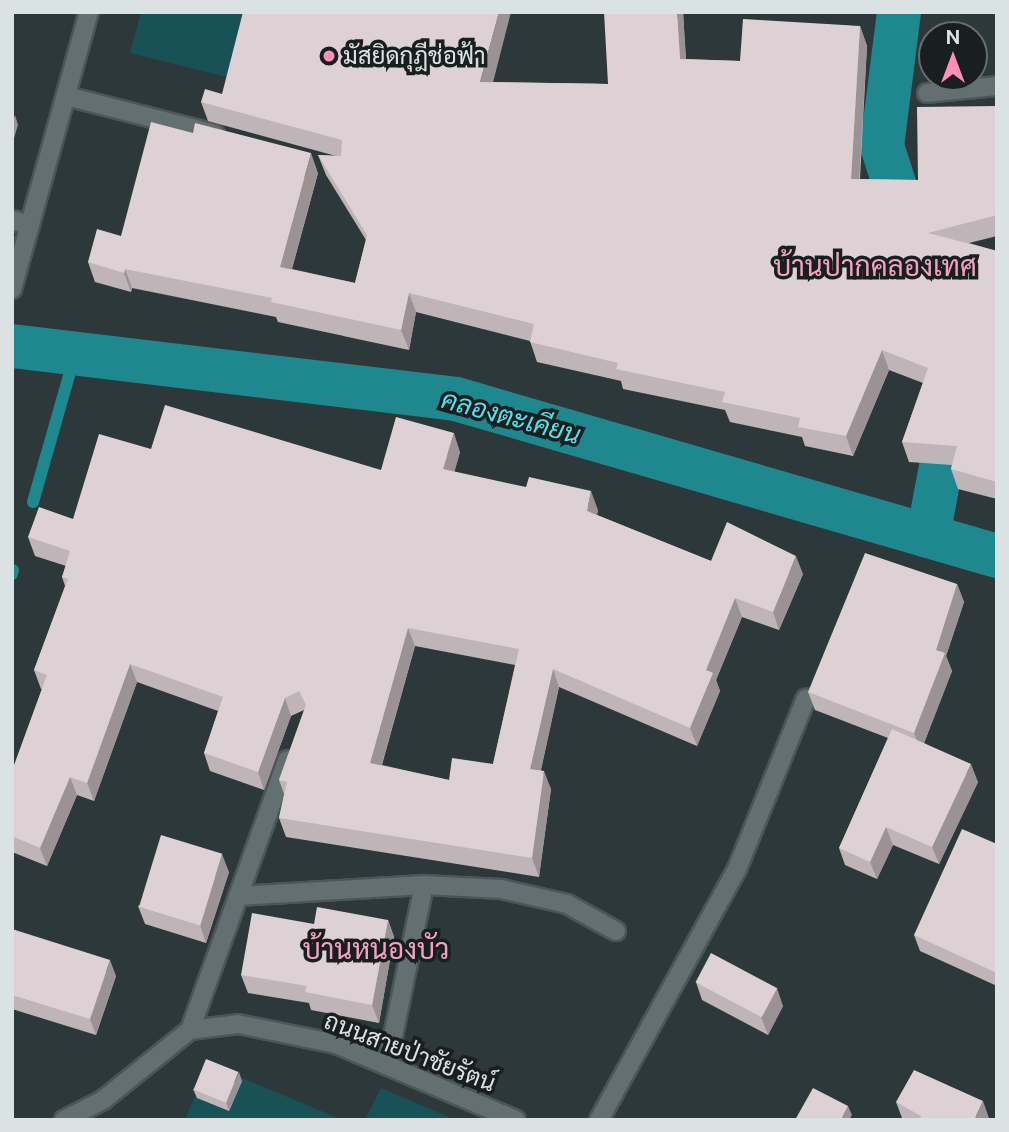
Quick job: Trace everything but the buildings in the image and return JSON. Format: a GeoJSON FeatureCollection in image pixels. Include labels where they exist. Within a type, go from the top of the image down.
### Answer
{"type":"FeatureCollection","features":[{"type":"Feature","properties":{"kind":"street"},"geometry":{"type":"LineString","coordinates":[[12,289],[89,12]]}},
{"type":"Feature","properties":{"kind":"street"},"geometry":{"type":"LineString","coordinates":[[927,93],[997,86]]}},
{"type":"Feature","properties":{"kind":"street"},"geometry":{"type":"LineString","coordinates":[[66,96],[229,137]]}},
{"type":"Feature","properties":{"kind":"street"},"geometry":{"type":"LineString","coordinates":[[12,220],[30,225]]}},
{"type":"Feature","properties":{"kind":"street"},"geometry":{"type":"LineString","coordinates":[[599,1120],[737,869],[806,698]]}},
{"type":"Feature","properties":{"kind":"street"},"geometry":{"type":"LineString","coordinates":[[64,1120],[103,1100],[190,1030],[293,745]]}},
{"type":"Feature","properties":{"kind":"street"},"geometry":{"type":"LineString","coordinates":[[238,896],[424,885],[501,889],[567,904],[616,931]]}},
{"type":"Feature","properties":{"kind":"street"},"geometry":{"type":"LineString","coordinates":[[387,1065],[424,885]]}},
{"type":"Feature","properties":{"kind":"street","name":"ถนนสายป่าชัยรัตน์"},"geometry":{"type":"LineString","coordinates":[[190,1030],[237,1024],[336,1044],[516,1120]]}},
{"type":"Feature","properties":{"kind":"shaded area"},"geometry":{"type":"Polygon","coordinates":[[[141,12],[248,12],[231,78],[130,53],[141,12]]]}},
{"type":"Feature","properties":{"kind":"shaded area"},"geometry":{"type":"Polygon","coordinates":[[[208,1064],[343,1120],[185,1120],[208,1064]]]}},
{"type":"Feature","properties":{"kind":"shaded area"},"geometry":{"type":"Polygon","coordinates":[[[381,1088],[456,1120],[365,1120],[381,1088]]]}},
{"type":"Feature","properties":{"kind":"waterway"},"geometry":{"type":"LineString","coordinates":[[899,12],[882,146],[911,236]]}},
{"type":"Feature","properties":{"kind":"waterway","name":"คลองตะเคียน"},"geometry":{"type":"LineString","coordinates":[[12,346],[456,399],[997,556]]}},
{"type":"Feature","properties":{"kind":"waterway"},"geometry":{"type":"LineString","coordinates":[[33,502],[75,355]]}},
{"type":"Feature","properties":{"kind":"waterway"},"geometry":{"type":"LineString","coordinates":[[928,536],[945,445],[941,404]]}},
{"type":"Feature","properties":{"kind":"waterway"},"geometry":{"type":"LineString","coordinates":[[12,574],[13,570]]}},
{"type":"Feature","properties":{"kind":"place","name":"มัสยิดกุฎีช่อฟ้า"},"geometry":{"type":"Point","coordinates":[329,56]}},
{"type":"Feature","properties":{"kind":"district","name":"บ้านปากคลองเทศ"},"geometry":{"type":"Point","coordinates":[875,266]}},
{"type":"Feature","properties":{"kind":"district","name":"บ้านหนองบัว"},"geometry":{"type":"Point","coordinates":[376,949]}}]}
